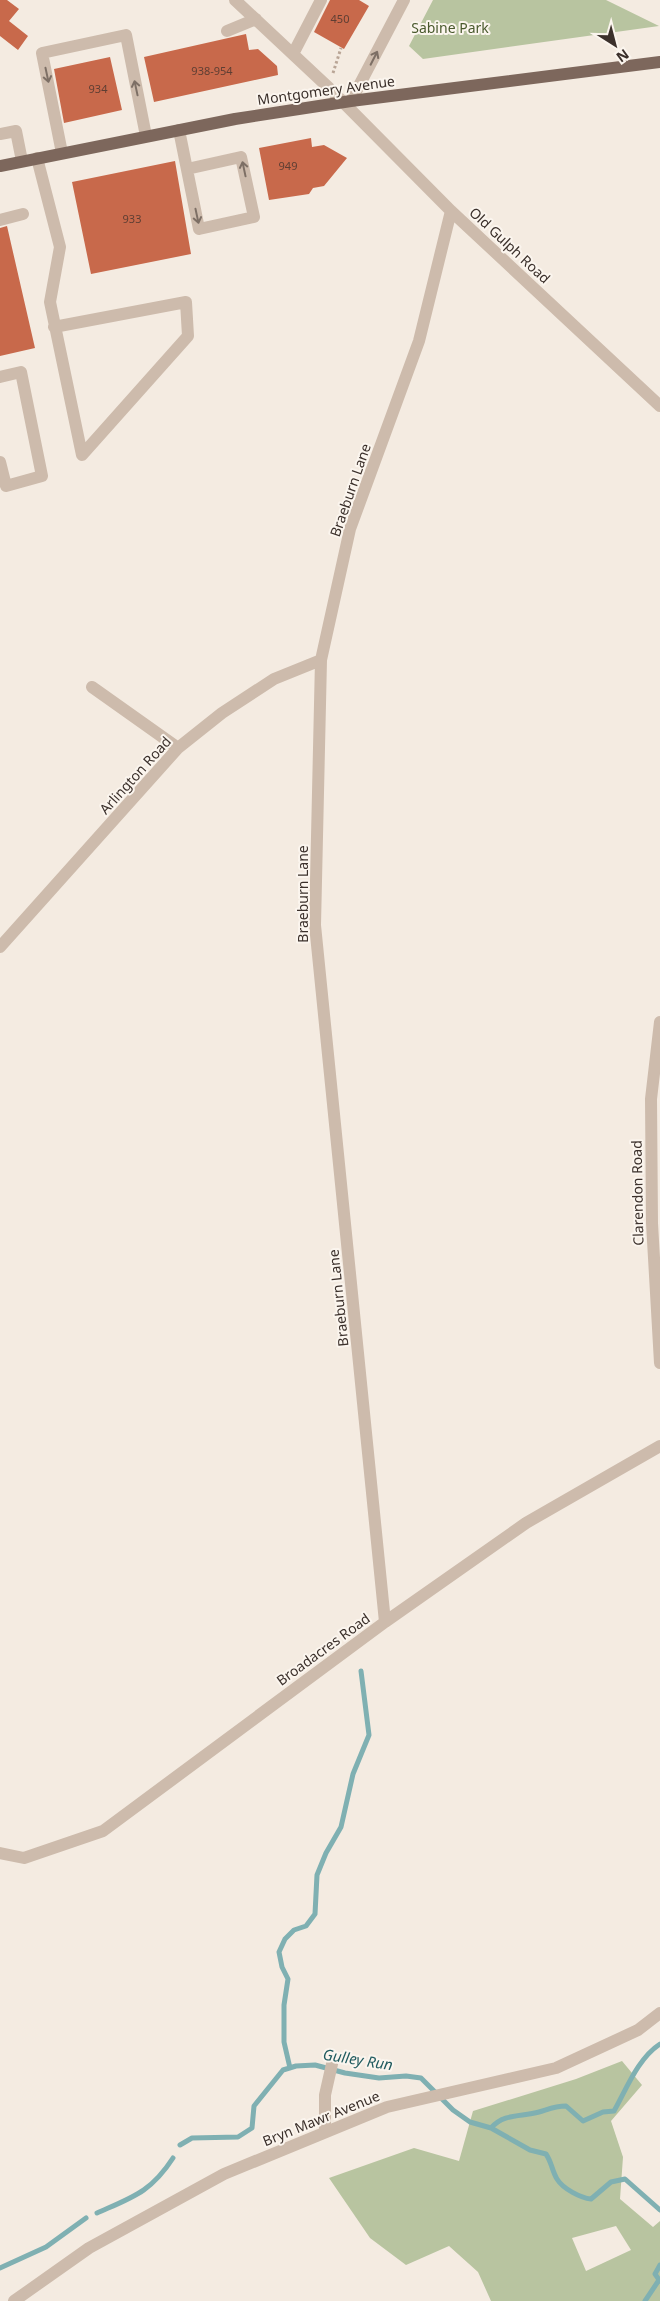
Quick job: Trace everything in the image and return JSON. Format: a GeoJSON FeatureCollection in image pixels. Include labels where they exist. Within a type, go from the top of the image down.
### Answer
{"type":"FeatureCollection","features":[{"type":"Feature","properties":{"kind":"main road","name":"Montgomery Avenue"},"geometry":{"type":"LineString","coordinates":[[0,166],[235,118],[660,62]]}},
{"type":"Feature","properties":{"kind":"street","name":"Old Gulph Road"},"geometry":{"type":"LineString","coordinates":[[235,0],[329,88],[348,102],[451,210],[660,406]]}},
{"type":"Feature","properties":{"kind":"street"},"geometry":{"type":"LineString","coordinates":[[293,54],[321,0]]}},
{"type":"Feature","properties":{"kind":"street"},"geometry":{"type":"LineString","coordinates":[[348,102],[404,0]]}},
{"type":"Feature","properties":{"kind":"street"},"geometry":{"type":"LineString","coordinates":[[227,32],[256,19]]}},
{"type":"Feature","properties":{"kind":"street"},"geometry":{"type":"LineString","coordinates":[[62,153],[42,53],[126,35],[146,136]]}},
{"type":"Feature","properties":{"kind":"street"},"geometry":{"type":"LineString","coordinates":[[179,130],[199,229],[254,217],[241,157],[187,169]]}},
{"type":"Feature","properties":{"kind":"street"},"geometry":{"type":"LineString","coordinates":[[0,134],[16,131],[22,161]]}},
{"type":"Feature","properties":{"kind":"street"},"geometry":{"type":"LineString","coordinates":[[36,158],[60,247],[50,302],[54,327],[82,455],[188,336],[186,302],[54,327]]}},
{"type":"Feature","properties":{"kind":"street","name":"Braeburn Lane"},"geometry":{"type":"LineString","coordinates":[[385,1622],[315,925],[320,660],[350,529],[419,341],[451,210]]}},
{"type":"Feature","properties":{"kind":"street"},"geometry":{"type":"LineString","coordinates":[[0,220],[23,214]]}},
{"type":"Feature","properties":{"kind":"street"},"geometry":{"type":"LineString","coordinates":[[0,378],[21,372],[42,476],[6,486],[0,462]]}},
{"type":"Feature","properties":{"kind":"street","name":"Arlington Road"},"geometry":{"type":"LineString","coordinates":[[0,947],[178,748],[222,713],[274,680],[320,660]]}},
{"type":"Feature","properties":{"kind":"street"},"geometry":{"type":"LineString","coordinates":[[92,687],[178,748]]}},
{"type":"Feature","properties":{"kind":"street","name":"Clarendon Road"},"geometry":{"type":"LineString","coordinates":[[660,1022],[652,1098],[652,1223],[660,1363]]}},
{"type":"Feature","properties":{"kind":"street","name":"Broadacres Road"},"geometry":{"type":"LineString","coordinates":[[0,1853],[24,1858],[103,1831],[385,1622],[526,1522],[660,1446]]}},
{"type":"Feature","properties":{"kind":"street","name":"Bryn Mawr Avenue"},"geometry":{"type":"LineString","coordinates":[[14,2301],[89,2248],[201,2184],[387,2107],[556,2068],[638,2030],[660,2014]]}},
{"type":"Feature","properties":{"kind":"street"},"geometry":{"type":"LineString","coordinates":[[325,2132],[325,2096],[331,2069]]}},
{"type":"Feature","properties":{"kind":"path"},"geometry":{"type":"LineString","coordinates":[[329,88],[340,48]]}},
{"type":"Feature","properties":{"kind":"green space","name":"Sabine Park"},"geometry":{"type":"Polygon","coordinates":[[[433,0],[606,0],[659,26],[423,59],[409,46],[433,0]]]}},
{"type":"Feature","properties":{"kind":"green space"},"geometry":{"type":"Polygon","coordinates":[[[622,2061],[642,2085],[611,2121],[623,2157],[620,2199],[653,2227],[660,2221],[660,2301],[491,2301],[478,2272],[449,2246],[406,2265],[370,2238],[329,2178],[414,2148],[459,2161],[473,2111],[576,2079],[622,2061]],[[616,2226],[572,2238],[586,2271],[631,2250],[616,2226]]]}},
{"type":"Feature","properties":{"kind":"building"},"geometry":{"type":"Polygon","coordinates":[[[0,0],[7,0],[19,9],[9,21],[28,36],[18,50],[0,36],[0,0]]]}},
{"type":"Feature","properties":{"kind":"building"},"geometry":{"type":"Polygon","coordinates":[[[330,0],[359,0],[369,6],[344,49],[314,32],[330,0]]]}},
{"type":"Feature","properties":{"kind":"building"},"geometry":{"type":"Polygon","coordinates":[[[246,34],[249,50],[258,49],[277,66],[278,75],[154,102],[144,57],[246,34]]]}},
{"type":"Feature","properties":{"kind":"building"},"geometry":{"type":"Polygon","coordinates":[[[110,57],[122,110],[64,123],[54,69],[110,57]]]}},
{"type":"Feature","properties":{"kind":"building"},"geometry":{"type":"Polygon","coordinates":[[[311,138],[312,147],[324,145],[347,158],[324,186],[313,188],[309,194],[269,200],[259,148],[311,138]]]}},
{"type":"Feature","properties":{"kind":"building"},"geometry":{"type":"Polygon","coordinates":[[[175,161],[191,254],[91,274],[72,182],[175,161]]]}},
{"type":"Feature","properties":{"kind":"building"},"geometry":{"type":"Polygon","coordinates":[[[7,226],[35,348],[0,356],[0,228],[7,226]]]}},
{"type":"Feature","properties":{"kind":"waterway"},"geometry":{"type":"LineString","coordinates":[[290,2068],[284,2042],[284,2005],[288,1979],[282,1967],[279,1952],[285,1939],[294,1930],[306,1926],[315,1914],[317,1875],[326,1853],[341,1827],[353,1774],[369,1735],[361,1671]]}},
{"type":"Feature","properties":{"kind":"waterway"},"geometry":{"type":"LineString","coordinates":[[491,2128],[501,2120],[513,2116],[532,2114],[566,2106],[583,2121],[603,2112],[614,2111],[645,2057],[660,2044]]}},
{"type":"Feature","properties":{"kind":"waterway","name":"Gulley Run"},"geometry":{"type":"LineString","coordinates":[[180,2145],[192,2138],[238,2137],[252,2128],[254,2106],[283,2070],[296,2066],[315,2065],[345,2073],[379,2078],[406,2076],[421,2078],[453,2110],[470,2122],[491,2128],[530,2150],[546,2154],[557,2179],[572,2192],[591,2199],[611,2182],[625,2179],[660,2210]]}},
{"type":"Feature","properties":{"kind":"waterway","name":"Gulley Run"},"geometry":{"type":"LineString","coordinates":[[97,2213],[131,2198],[149,2186],[157,2179],[173,2158]]}},
{"type":"Feature","properties":{"kind":"waterway","name":"Gulley Run"},"geometry":{"type":"LineString","coordinates":[[0,2268],[46,2247],[86,2218]]}},
{"type":"Feature","properties":{"kind":"waterway","name":"Gulley Run"},"geometry":{"type":"LineString","coordinates":[[660,2265],[655,2274],[660,2281]]}},
{"type":"Feature","properties":{"kind":"waterway"},"geometry":{"type":"LineString","coordinates":[[645,2301],[659,2280]]}}]}
